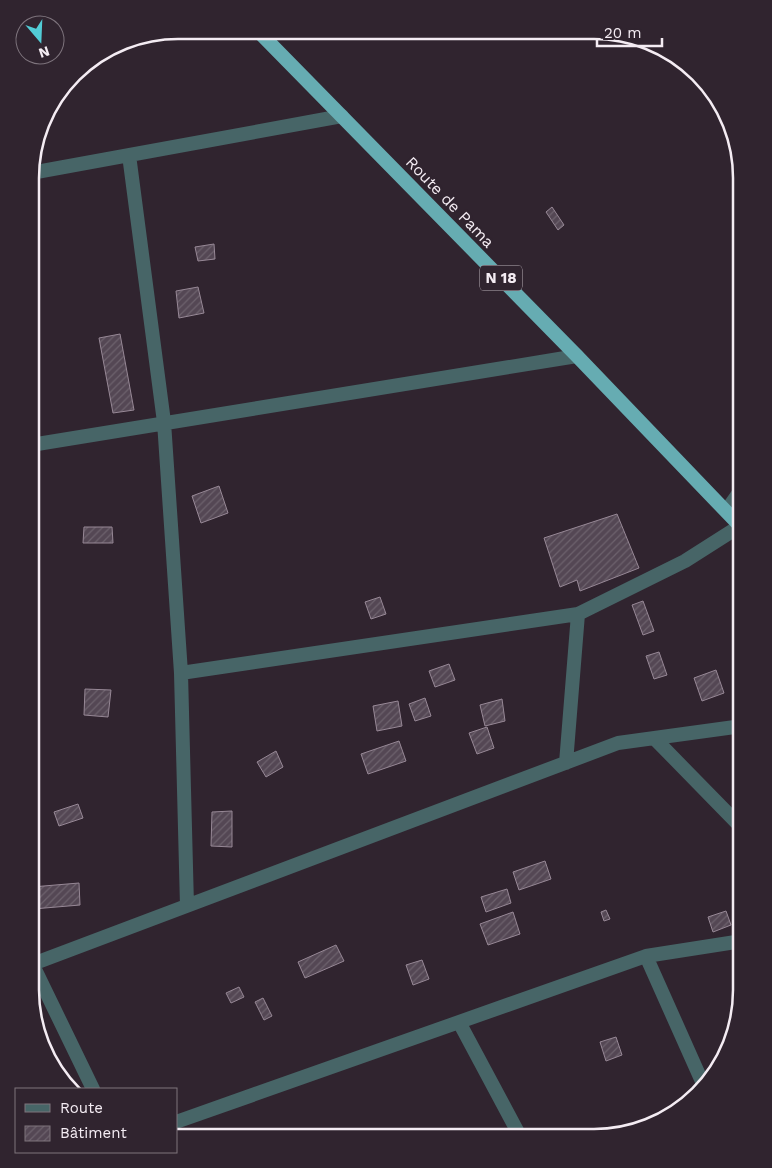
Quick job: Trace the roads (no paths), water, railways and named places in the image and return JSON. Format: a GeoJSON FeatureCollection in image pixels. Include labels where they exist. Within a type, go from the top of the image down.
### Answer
{"type":"FeatureCollection","features":[{"type":"Feature","properties":{"kind":"highway","name":"Route de Pama"},"geometry":{"type":"LineString","coordinates":[[266,39],[577,356],[733,518]]}},
{"type":"Feature","properties":{"kind":"street"},"geometry":{"type":"LineString","coordinates":[[39,171],[342,116]]}},
{"type":"Feature","properties":{"kind":"street"},"geometry":{"type":"LineString","coordinates":[[129,154],[164,422],[181,673],[187,906]]}},
{"type":"Feature","properties":{"kind":"street"},"geometry":{"type":"LineString","coordinates":[[39,443],[577,356]]}},
{"type":"Feature","properties":{"kind":"street"},"geometry":{"type":"LineString","coordinates":[[181,673],[578,614],[685,562],[733,532]]}},
{"type":"Feature","properties":{"kind":"street"},"geometry":{"type":"LineString","coordinates":[[566,763],[578,614]]}},
{"type":"Feature","properties":{"kind":"street"},"geometry":{"type":"LineString","coordinates":[[39,960],[618,744],[733,727]]}},
{"type":"Feature","properties":{"kind":"street"},"geometry":{"type":"LineString","coordinates":[[655,738],[733,819]]}},
{"type":"Feature","properties":{"kind":"street"},"geometry":{"type":"LineString","coordinates":[[178,1121],[646,956],[733,942]]}},
{"type":"Feature","properties":{"kind":"street"},"geometry":{"type":"LineString","coordinates":[[646,956],[701,1080]]}},
{"type":"Feature","properties":{"kind":"street"},"geometry":{"type":"LineString","coordinates":[[39,979],[93,1088]]}},
{"type":"Feature","properties":{"kind":"street"},"geometry":{"type":"LineString","coordinates":[[459,1022],[516,1129]]}},
{"type":"Feature","properties":{"kind":"lane"},"geometry":{"type":"LineString","coordinates":[[725,510],[733,499]]}}]}
